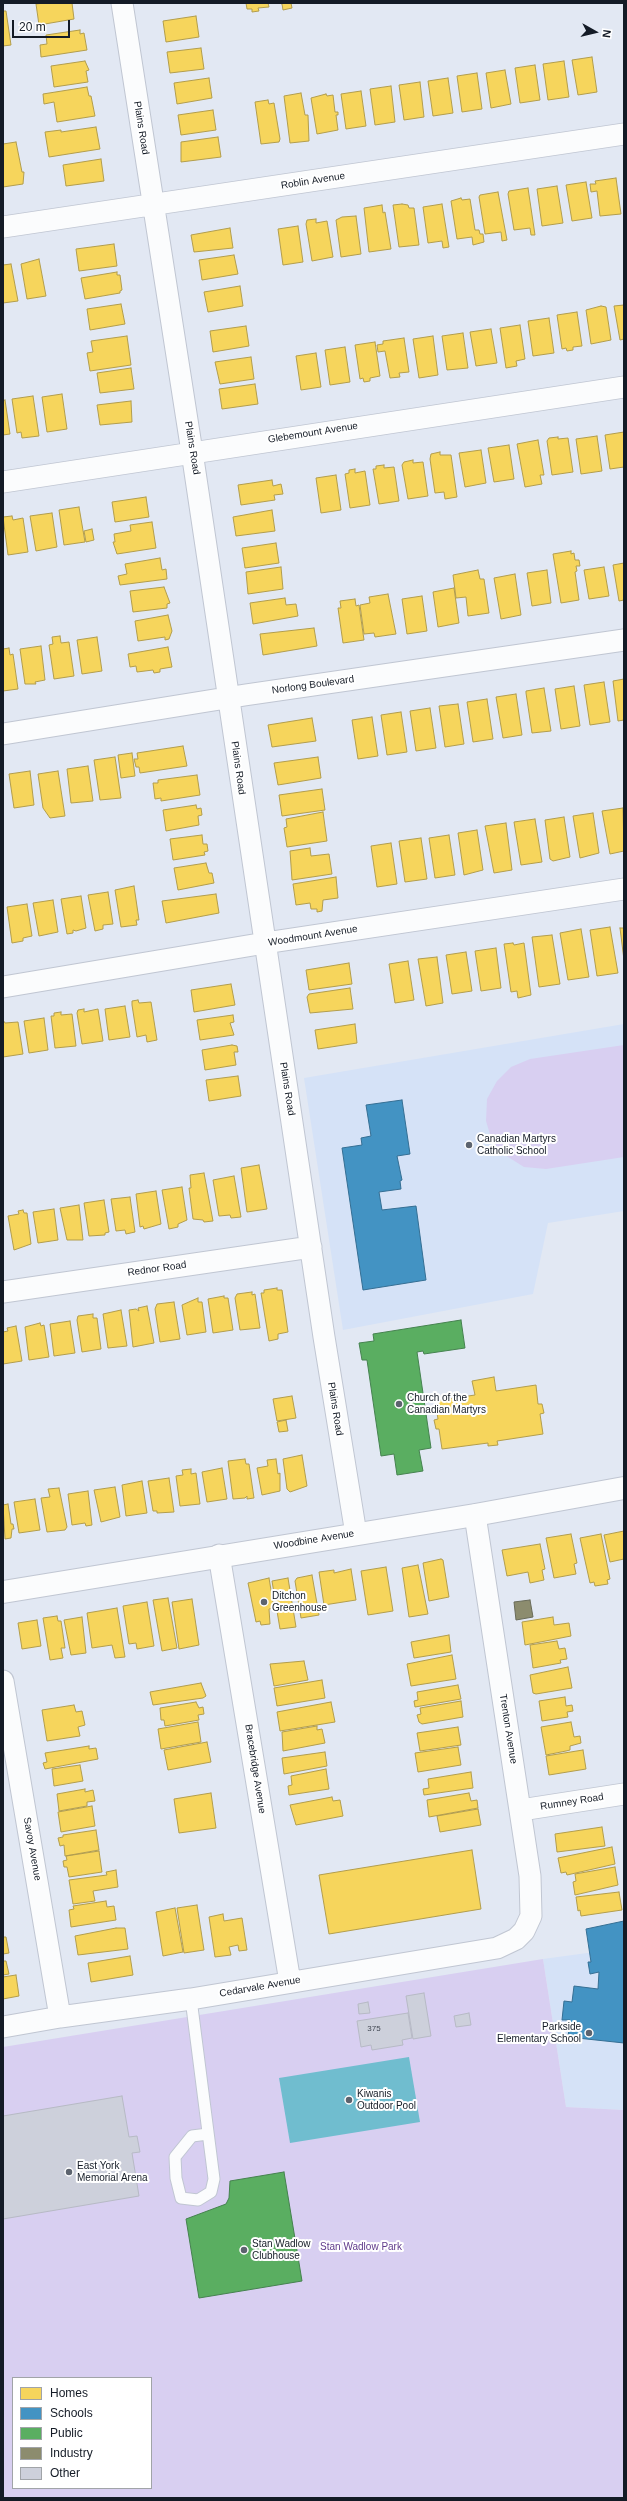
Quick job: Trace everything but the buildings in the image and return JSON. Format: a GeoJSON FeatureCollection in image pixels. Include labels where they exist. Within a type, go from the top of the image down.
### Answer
{"type":"FeatureCollection","features":[{"type":"Feature","properties":{"kind":"main road","name":"Woodbine Avenue"},"geometry":{"type":"LineString","coordinates":[[3,1592],[219,1555],[476,1515],[624,1488]]}},
{"type":"Feature","properties":{"kind":"street","name":"Plains Road"},"geometry":{"type":"LineString","coordinates":[[122,3],[192,452],[311,1247],[356,1534]]}},
{"type":"Feature","properties":{"kind":"street","name":"Roblin Avenue"},"geometry":{"type":"LineString","coordinates":[[3,227],[624,134]]}},
{"type":"Feature","properties":{"kind":"street","name":"Glebemount Avenue"},"geometry":{"type":"LineString","coordinates":[[3,482],[624,387]]}},
{"type":"Feature","properties":{"kind":"street","name":"Norlong Boulevard"},"geometry":{"type":"LineString","coordinates":[[3,734],[228,698],[624,640]]}},
{"type":"Feature","properties":{"kind":"street","name":"Woodmount Avenue"},"geometry":{"type":"LineString","coordinates":[[3,987],[265,943],[624,889]]}},
{"type":"Feature","properties":{"kind":"street","name":"Rednor Road"},"geometry":{"type":"LineString","coordinates":[[3,1292],[311,1247]]}},
{"type":"Feature","properties":{"kind":"street","name":"Trenton Avenue"},"geometry":{"type":"LineString","coordinates":[[476,1515],[521,1810],[532,1900],[531,1916],[524,1932],[516,1939]]}},
{"type":"Feature","properties":{"kind":"street","name":"Bracebridge Avenue"},"geometry":{"type":"LineString","coordinates":[[219,1555],[290,1982]]}},
{"type":"Feature","properties":{"kind":"street","name":"Savoy Avenue"},"geometry":{"type":"LineString","coordinates":[[3,1681],[60,2017]]}},
{"type":"Feature","properties":{"kind":"street","name":"Rumney Road"},"geometry":{"type":"LineString","coordinates":[[521,1810],[624,1794]]}},
{"type":"Feature","properties":{"kind":"street","name":"Cedarvale Avenue"},"geometry":{"type":"LineString","coordinates":[[3,2027],[60,2017],[191,1999],[497,1948],[516,1939]]}},
{"type":"Feature","properties":{"kind":"lane"},"geometry":{"type":"LineString","coordinates":[[191,1999],[214,2179],[211,2192],[198,2200],[181,2198],[176,2178],[175,2157],[192,2136],[208,2134]]}},
{"type":"Feature","properties":{"kind":"shaded area","name":"Canadian Martyrs Catholic School"},"geometry":{"type":"Polygon","coordinates":[[[624,1024],[624,1211],[548,1223],[533,1294],[343,1330],[304,1078],[624,1024]]]}},
{"type":"Feature","properties":{"kind":"shaded area","name":"Parkside Elementary School"},"geometry":{"type":"Polygon","coordinates":[[[624,1948],[624,2110],[566,2107],[543,1959],[624,1948]]]}},
{"type":"Feature","properties":{"kind":"green space"},"geometry":{"type":"Polygon","coordinates":[[[624,1045],[624,1157],[546,1169],[524,1167],[505,1155],[492,1141],[486,1121],[487,1099],[497,1081],[511,1067],[530,1059],[624,1045]]]}},
{"type":"Feature","properties":{"kind":"green space","name":"Stan Wadlow Park"},"geometry":{"type":"Polygon","coordinates":[[[543,1959],[566,2107],[624,2110],[624,2498],[3,2498],[3,2047],[543,1959]]]}},
{"type":"Feature","properties":{"kind":"water","name":"Kiwanis Outdoor Pool"},"geometry":{"type":"Polygon","coordinates":[[[409,2057],[420,2122],[290,2143],[279,2078],[409,2057]]]}},
{"type":"Feature","properties":{"kind":"place","name":"Canadian Martyrs Catholic School"},"geometry":{"type":"Point","coordinates":[469,1145]}},
{"type":"Feature","properties":{"kind":"place","name":"Church of the Canadian Martyrs"},"geometry":{"type":"Point","coordinates":[399,1404]}},
{"type":"Feature","properties":{"kind":"place","name":"Ditchon Greenhouse"},"geometry":{"type":"Point","coordinates":[264,1602]}},
{"type":"Feature","properties":{"kind":"place","name":"Parkside Elementary School"},"geometry":{"type":"Point","coordinates":[589,2033]}},
{"type":"Feature","properties":{"kind":"place","name":"Kiwanis Outdoor Pool"},"geometry":{"type":"Point","coordinates":[349,2100]}},
{"type":"Feature","properties":{"kind":"place","name":"East York Memorial Arena"},"geometry":{"type":"Point","coordinates":[69,2172]}},
{"type":"Feature","properties":{"kind":"place","name":"Stan Wadlow Clubhouse"},"geometry":{"type":"Point","coordinates":[244,2250]}}]}
